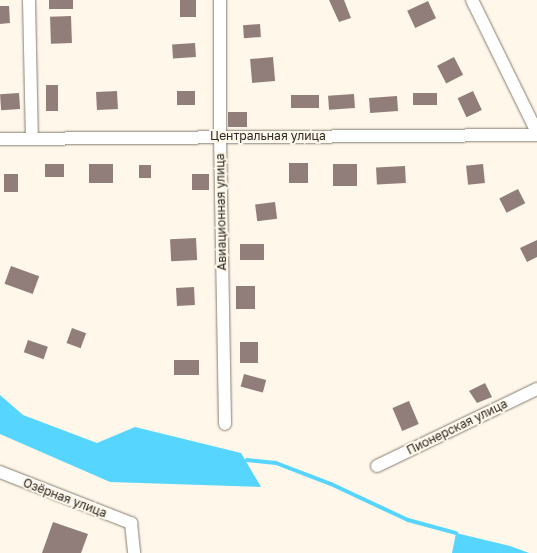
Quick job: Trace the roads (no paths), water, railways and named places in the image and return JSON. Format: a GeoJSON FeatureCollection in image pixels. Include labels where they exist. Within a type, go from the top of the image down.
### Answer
{"type":"FeatureCollection","features":[{"type":"Feature","properties":{"kind":"street"},"geometry":{"type":"LineString","coordinates":[[28,0],[32,138]]}},
{"type":"Feature","properties":{"kind":"street","name":"Авиационная улица"},"geometry":{"type":"LineString","coordinates":[[220,0],[220,136],[225,424]]}},
{"type":"Feature","properties":{"kind":"street"},"geometry":{"type":"LineString","coordinates":[[472,0],[537,133]]}},
{"type":"Feature","properties":{"kind":"street","name":"Центральная улица"},"geometry":{"type":"LineString","coordinates":[[0,139],[537,133]]}},
{"type":"Feature","properties":{"kind":"street","name":"Пионерская улица"},"geometry":{"type":"LineString","coordinates":[[377,466],[537,389]]}},
{"type":"Feature","properties":{"kind":"street","name":"Озёрная улица"},"geometry":{"type":"LineString","coordinates":[[0,472],[132,523],[134,553]]}},
{"type":"Feature","properties":{"kind":"water"},"geometry":{"type":"Polygon","coordinates":[[[0,395],[23,415],[97,443],[135,427],[241,453],[261,487],[110,482],[0,434],[0,395]]]}},
{"type":"Feature","properties":{"kind":"water"},"geometry":{"type":"Polygon","coordinates":[[[456,533],[510,546],[529,553],[452,553],[456,533]]]}},
{"type":"Feature","properties":{"kind":"waterway"},"geometry":{"type":"LineString","coordinates":[[247,460],[276,463],[331,484],[408,520],[456,533]]}}]}
